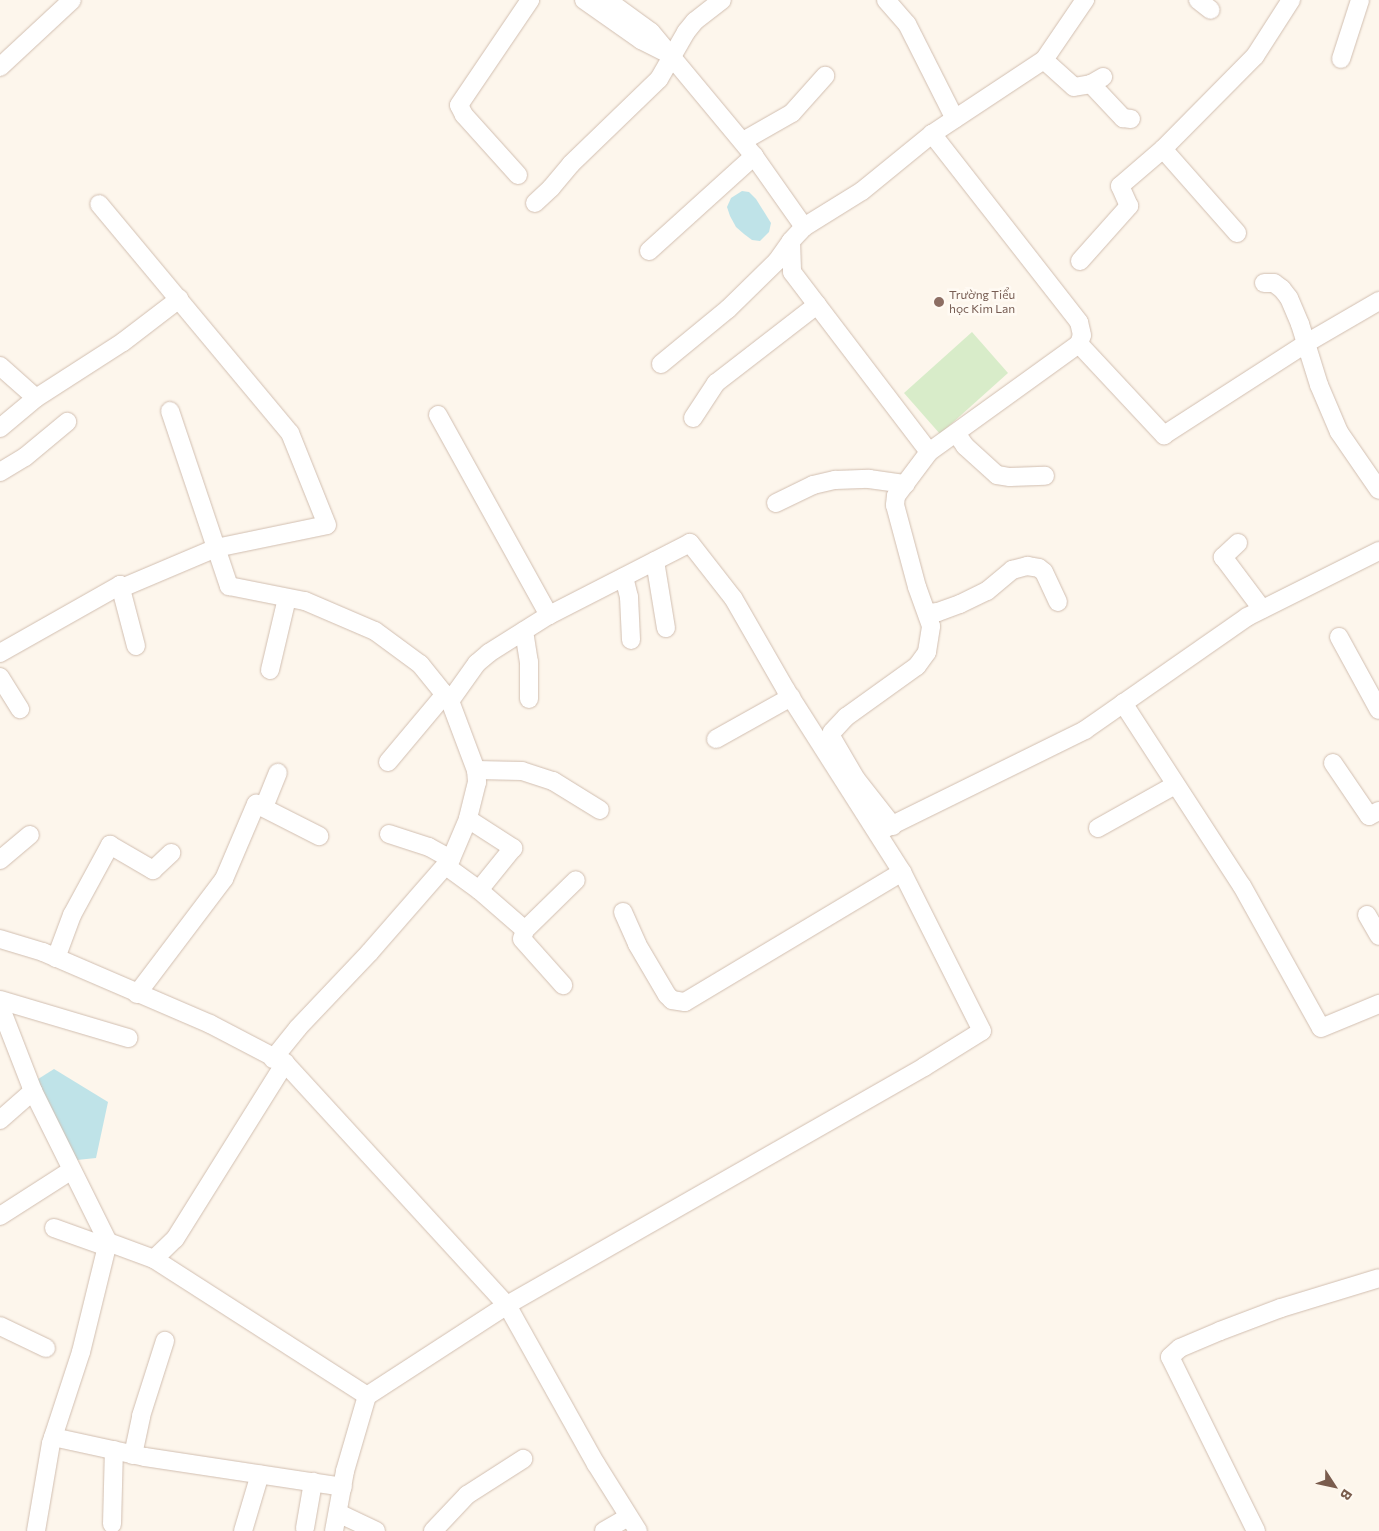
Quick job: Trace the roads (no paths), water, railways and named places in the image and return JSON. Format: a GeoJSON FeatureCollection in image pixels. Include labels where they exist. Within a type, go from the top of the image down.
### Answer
{"type":"FeatureCollection","features":[{"type":"Feature","properties":{"kind":"street"},"geometry":{"type":"LineString","coordinates":[[0,66],[72,0]]}},
{"type":"Feature","properties":{"kind":"street"},"geometry":{"type":"LineString","coordinates":[[518,175],[464,115],[459,105],[530,0]]}},
{"type":"Feature","properties":{"kind":"street"},"geometry":{"type":"LineString","coordinates":[[584,0],[641,40],[673,55]]}},
{"type":"Feature","properties":{"kind":"street"},"geometry":{"type":"LineString","coordinates":[[608,0],[651,32],[673,55],[743,141],[804,228]]}},
{"type":"Feature","properties":{"kind":"street"},"geometry":{"type":"LineString","coordinates":[[535,203],[551,188],[571,164],[659,79],[695,21],[722,0]]}},
{"type":"Feature","properties":{"kind":"street"},"geometry":{"type":"LineString","coordinates":[[886,0],[907,24],[955,119]]}},
{"type":"Feature","properties":{"kind":"street"},"geometry":{"type":"LineString","coordinates":[[661,364],[728,309],[778,261],[791,241],[804,228],[862,191],[932,134],[1044,60],[1085,0]]}},
{"type":"Feature","properties":{"kind":"street"},"geometry":{"type":"LineString","coordinates":[[1080,261],[1129,206],[1120,186],[1163,149],[1255,56],[1291,0]]}},
{"type":"Feature","properties":{"kind":"street"},"geometry":{"type":"LineString","coordinates":[[1341,59],[1360,0]]}},
{"type":"Feature","properties":{"kind":"street"},"geometry":{"type":"LineString","coordinates":[[1044,60],[1074,87],[1097,81],[1123,118],[1131,119]]}},
{"type":"Feature","properties":{"kind":"street"},"geometry":{"type":"LineString","coordinates":[[743,141],[792,113],[825,76]]}},
{"type":"Feature","properties":{"kind":"street"},"geometry":{"type":"LineString","coordinates":[[825,738],[846,717],[899,680],[927,652],[931,638],[931,626],[895,505],[896,496],[929,452],[1079,344],[1082,335],[1079,322],[932,134]]}},
{"type":"Feature","properties":{"kind":"street"},"geometry":{"type":"LineString","coordinates":[[1163,149],[1237,233]]}},
{"type":"Feature","properties":{"kind":"street"},"geometry":{"type":"LineString","coordinates":[[649,251],[754,156]]}},
{"type":"Feature","properties":{"kind":"street"},"geometry":{"type":"LineString","coordinates":[[0,653],[120,585],[124,587],[216,548],[327,524],[290,433],[99,204]]}},
{"type":"Feature","properties":{"kind":"street"},"geometry":{"type":"LineString","coordinates":[[791,241],[792,272],[929,452]]}},
{"type":"Feature","properties":{"kind":"street"},"geometry":{"type":"LineString","coordinates":[[1264,283],[1274,284],[1282,289],[1289,298],[1339,432],[1379,490]]}},
{"type":"Feature","properties":{"kind":"street"},"geometry":{"type":"LineString","coordinates":[[0,428],[36,398],[123,342],[179,299]]}},
{"type":"Feature","properties":{"kind":"street"},"geometry":{"type":"LineString","coordinates":[[1079,344],[1164,435],[1305,344],[1379,301]]}},
{"type":"Feature","properties":{"kind":"street"},"geometry":{"type":"LineString","coordinates":[[692,418],[716,383],[817,305]]}},
{"type":"Feature","properties":{"kind":"street"},"geometry":{"type":"LineString","coordinates":[[0,366],[36,398]]}},
{"type":"Feature","properties":{"kind":"street"},"geometry":{"type":"LineString","coordinates":[[154,1259],[175,1239],[298,1028],[449,863],[468,819],[477,782],[476,770],[447,698],[420,664],[375,631],[305,601],[229,586],[170,411]]}},
{"type":"Feature","properties":{"kind":"street"},"geometry":{"type":"LineString","coordinates":[[438,416],[549,615]]}},
{"type":"Feature","properties":{"kind":"street"},"geometry":{"type":"LineString","coordinates":[[0,472],[25,458],[67,422]]}},
{"type":"Feature","properties":{"kind":"street"},"geometry":{"type":"LineString","coordinates":[[956,433],[965,446],[997,475],[1010,477],[1045,476]]}},
{"type":"Feature","properties":{"kind":"street"},"geometry":{"type":"LineString","coordinates":[[776,503],[813,485],[835,480],[869,479],[906,484]]}},
{"type":"Feature","properties":{"kind":"street"},"geometry":{"type":"LineString","coordinates":[[334,1531],[342,1487],[367,1396],[507,1305],[982,1031],[902,872],[886,829],[825,738],[791,697],[733,598],[690,543],[549,615],[477,663],[388,762]]}},
{"type":"Feature","properties":{"kind":"street"},"geometry":{"type":"LineString","coordinates":[[1238,543],[1222,557],[1262,609]]}},
{"type":"Feature","properties":{"kind":"street"},"geometry":{"type":"LineString","coordinates":[[886,829],[1085,730],[1247,616],[1379,551]]}},
{"type":"Feature","properties":{"kind":"street"},"geometry":{"type":"LineString","coordinates":[[655,561],[666,628]]}},
{"type":"Feature","properties":{"kind":"street"},"geometry":{"type":"LineString","coordinates":[[928,613],[938,612],[960,604],[987,591],[1012,570],[1027,566],[1039,568],[1044,572],[1058,602]]}},
{"type":"Feature","properties":{"kind":"street"},"geometry":{"type":"LineString","coordinates":[[624,577],[629,597],[631,640]]}},
{"type":"Feature","properties":{"kind":"street"},"geometry":{"type":"LineString","coordinates":[[120,585],[136,646]]}},
{"type":"Feature","properties":{"kind":"street"},"geometry":{"type":"LineString","coordinates":[[270,670],[287,598]]}},
{"type":"Feature","properties":{"kind":"street"},"geometry":{"type":"LineString","coordinates":[[524,631],[529,662],[529,699]]}},
{"type":"Feature","properties":{"kind":"street"},"geometry":{"type":"LineString","coordinates":[[1339,637],[1379,710]]}},
{"type":"Feature","properties":{"kind":"street"},"geometry":{"type":"LineString","coordinates":[[0,677],[20,708]]}},
{"type":"Feature","properties":{"kind":"street"},"geometry":{"type":"LineString","coordinates":[[716,739],[791,697]]}},
{"type":"Feature","properties":{"kind":"street"},"geometry":{"type":"LineString","coordinates":[[1123,703],[1242,886],[1322,1028],[1379,1004]]}},
{"type":"Feature","properties":{"kind":"street"},"geometry":{"type":"LineString","coordinates":[[1333,763],[1369,816],[1379,811]]}},
{"type":"Feature","properties":{"kind":"street"},"geometry":{"type":"LineString","coordinates":[[476,770],[522,771],[530,773],[554,781],[600,810]]}},
{"type":"Feature","properties":{"kind":"street"},"geometry":{"type":"LineString","coordinates":[[264,807],[278,773]]}},
{"type":"Feature","properties":{"kind":"street"},"geometry":{"type":"LineString","coordinates":[[1098,828],[1175,785]]}},
{"type":"Feature","properties":{"kind":"street"},"geometry":{"type":"LineString","coordinates":[[137,994],[224,879],[256,804],[319,836]]}},
{"type":"Feature","properties":{"kind":"street"},"geometry":{"type":"LineString","coordinates":[[468,819],[513,848],[479,890]]}},
{"type":"Feature","properties":{"kind":"street"},"geometry":{"type":"LineString","coordinates":[[389,834],[430,847],[525,930]]}},
{"type":"Feature","properties":{"kind":"street"},"geometry":{"type":"LineString","coordinates":[[0,860],[30,835]]}},
{"type":"Feature","properties":{"kind":"street"},"geometry":{"type":"LineString","coordinates":[[56,958],[72,915],[110,845],[153,870],[170,853]]}},
{"type":"Feature","properties":{"kind":"street"},"geometry":{"type":"LineString","coordinates":[[624,912],[637,944],[667,995],[672,1000],[685,1002],[902,872]]}},
{"type":"Feature","properties":{"kind":"street"},"geometry":{"type":"LineString","coordinates":[[563,985],[522,939],[525,930],[576,880]]}},
{"type":"Feature","properties":{"kind":"street"},"geometry":{"type":"LineString","coordinates":[[1367,915],[1379,936]]}},
{"type":"Feature","properties":{"kind":"street"},"geometry":{"type":"LineString","coordinates":[[0,939],[56,958],[210,1024],[279,1061],[507,1305],[596,1464],[633,1524],[604,1531]]}},
{"type":"Feature","properties":{"kind":"street"},"geometry":{"type":"LineString","coordinates":[[0,1000],[128,1038]]}},
{"type":"Feature","properties":{"kind":"street"},"geometry":{"type":"LineString","coordinates":[[0,1006],[33,1091],[107,1245],[81,1352],[52,1437],[36,1531]]}},
{"type":"Feature","properties":{"kind":"street"},"geometry":{"type":"LineString","coordinates":[[3,1112],[33,1091]]}},
{"type":"Feature","properties":{"kind":"street"},"geometry":{"type":"LineString","coordinates":[[0,1216],[72,1170]]}},
{"type":"Feature","properties":{"kind":"street"},"geometry":{"type":"LineString","coordinates":[[54,1228],[154,1259],[367,1396]]}},
{"type":"Feature","properties":{"kind":"street"},"geometry":{"type":"LineString","coordinates":[[1256,1531],[1170,1357],[1180,1348],[1228,1328],[1282,1308],[1379,1278]]}},
{"type":"Feature","properties":{"kind":"street"},"geometry":{"type":"LineString","coordinates":[[0,1326],[46,1348]]}},
{"type":"Feature","properties":{"kind":"street"},"geometry":{"type":"LineString","coordinates":[[133,1454],[141,1416],[165,1341]]}},
{"type":"Feature","properties":{"kind":"street"},"geometry":{"type":"LineString","coordinates":[[52,1437],[133,1454],[342,1487]]}},
{"type":"Feature","properties":{"kind":"street"},"geometry":{"type":"LineString","coordinates":[[112,1524],[114,1450]]}},
{"type":"Feature","properties":{"kind":"street"},"geometry":{"type":"LineString","coordinates":[[433,1531],[467,1495],[523,1459]]}},
{"type":"Feature","properties":{"kind":"street"},"geometry":{"type":"LineString","coordinates":[[243,1531],[260,1474]]}},
{"type":"Feature","properties":{"kind":"street"},"geometry":{"type":"LineString","coordinates":[[305,1528],[313,1482]]}},
{"type":"Feature","properties":{"kind":"street"},"geometry":{"type":"LineString","coordinates":[[338,1513],[376,1531]]}},
{"type":"Feature","properties":{"kind":"water"},"geometry":{"type":"Polygon","coordinates":[[[742,191],[749,192],[756,199],[771,223],[769,232],[760,241],[752,240],[744,234],[736,227],[730,216],[727,207],[731,198],[742,191]]]}},
{"type":"Feature","properties":{"kind":"water"},"geometry":{"type":"Polygon","coordinates":[[[54,1069],[108,1102],[96,1158],[77,1160],[35,1081],[54,1069]]]}},
{"type":"Feature","properties":{"kind":"place","name":"Trường Tiểu học Kim Lan"},"geometry":{"type":"Point","coordinates":[939,302]}}]}
